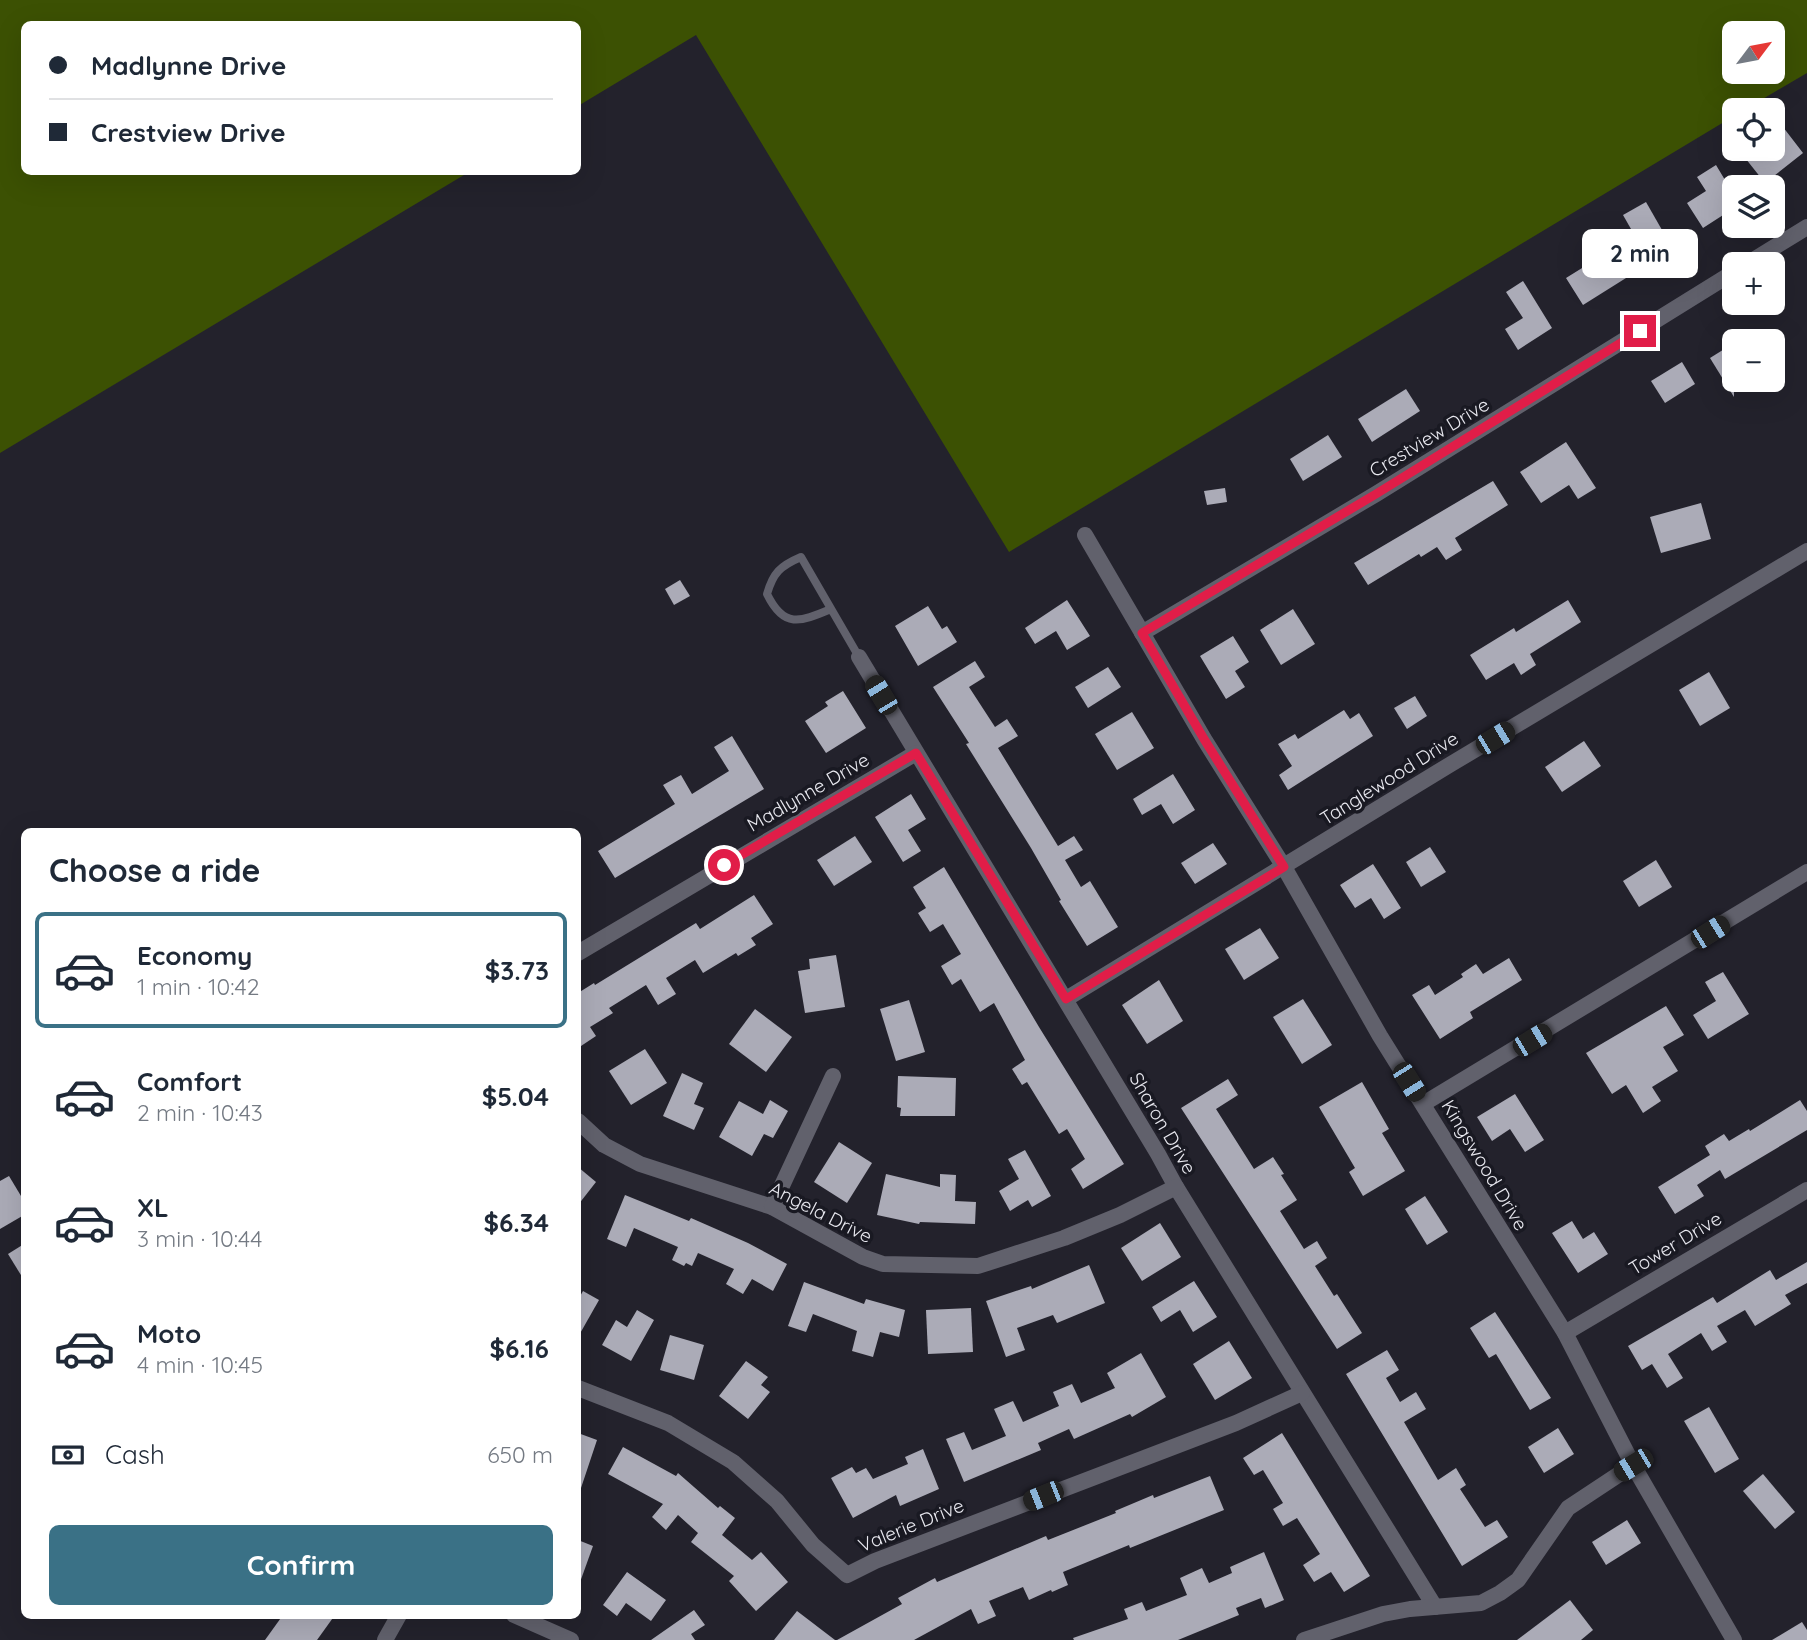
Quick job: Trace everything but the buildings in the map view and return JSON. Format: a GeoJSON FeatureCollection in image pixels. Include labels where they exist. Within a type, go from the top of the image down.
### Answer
{"type":"FeatureCollection","features":[{"type":"Feature","properties":{"kind":"street"},"geometry":{"type":"LineString","coordinates":[[1766,252],[1807,227]]}},
{"type":"Feature","properties":{"kind":"street","name":"Crestview Drive"},"geometry":{"type":"LineString","coordinates":[[1142,633],[1387,487],[1722,279]]}},
{"type":"Feature","properties":{"kind":"street","name":"Kingswood Drive"},"geometry":{"type":"LineString","coordinates":[[1085,535],[1204,739],[1284,867],[1380,1036],[1565,1333],[1633,1465],[1734,1640]]}},
{"type":"Feature","properties":{"kind":"street","name":"Tanglewood Drive"},"geometry":{"type":"LineString","coordinates":[[1066,999],[1807,551]]}},
{"type":"Feature","properties":{"kind":"street","name":"Sharon Drive"},"geometry":{"type":"LineString","coordinates":[[859,657],[1066,999],[1175,1187],[1435,1607]]}},
{"type":"Feature","properties":{"kind":"street","name":"Madlynne Drive"},"geometry":{"type":"LineString","coordinates":[[581,951],[916,753]]}},
{"type":"Feature","properties":{"kind":"street"},"geometry":{"type":"LineString","coordinates":[[1423,1104],[1807,872]]}},
{"type":"Feature","properties":{"kind":"street"},"geometry":{"type":"LineString","coordinates":[[772,1207],[832,1076]]}},
{"type":"Feature","properties":{"kind":"street","name":"Angela Drive"},"geometry":{"type":"LineString","coordinates":[[581,1124],[604,1145],[640,1164],[772,1207],[863,1257],[883,1264],[978,1266],[1064,1238],[1120,1215],[1175,1187]]}},
{"type":"Feature","properties":{"kind":"street","name":"Tower Drive"},"geometry":{"type":"LineString","coordinates":[[1565,1333],[1807,1190]]}},
{"type":"Feature","properties":{"kind":"street","name":"Valerie Drive"},"geometry":{"type":"LineString","coordinates":[[581,1389],[668,1423],[733,1462],[778,1501],[813,1545],[847,1575],[875,1561],[1236,1423],[1302,1393]]}},
{"type":"Feature","properties":{"kind":"street"},"geometry":{"type":"LineString","coordinates":[[1304,1640],[1383,1614],[1481,1603],[1500,1593],[1518,1580],[1568,1508],[1633,1465]]}},
{"type":"Feature","properties":{"kind":"street"},"geometry":{"type":"LineString","coordinates":[[385,1640],[397,1619]]}},
{"type":"Feature","properties":{"kind":"street"},"geometry":{"type":"LineString","coordinates":[[523,1619],[570,1640]]}},
{"type":"Feature","properties":{"kind":"lane"},"geometry":{"type":"LineString","coordinates":[[831,609],[805,619],[788,619],[775,611],[767,594],[772,577],[789,562],[801,557],[859,657]]}},
{"type":"Feature","properties":{"kind":"green space"},"geometry":{"type":"Polygon","coordinates":[[[0,0],[1807,0],[1807,73],[1764,98],[1722,98],[1722,123],[1009,552],[696,35],[581,104],[581,21],[21,21],[21,175],[464,175],[0,453],[0,0]]]}},
{"type":"Feature","properties":{"kind":"route"},"geometry":{"type":"LineString","coordinates":[[724,865],[916,753],[1066,999],[1284,867],[1142,633],[1376,494],[1640,331]]}}]}
